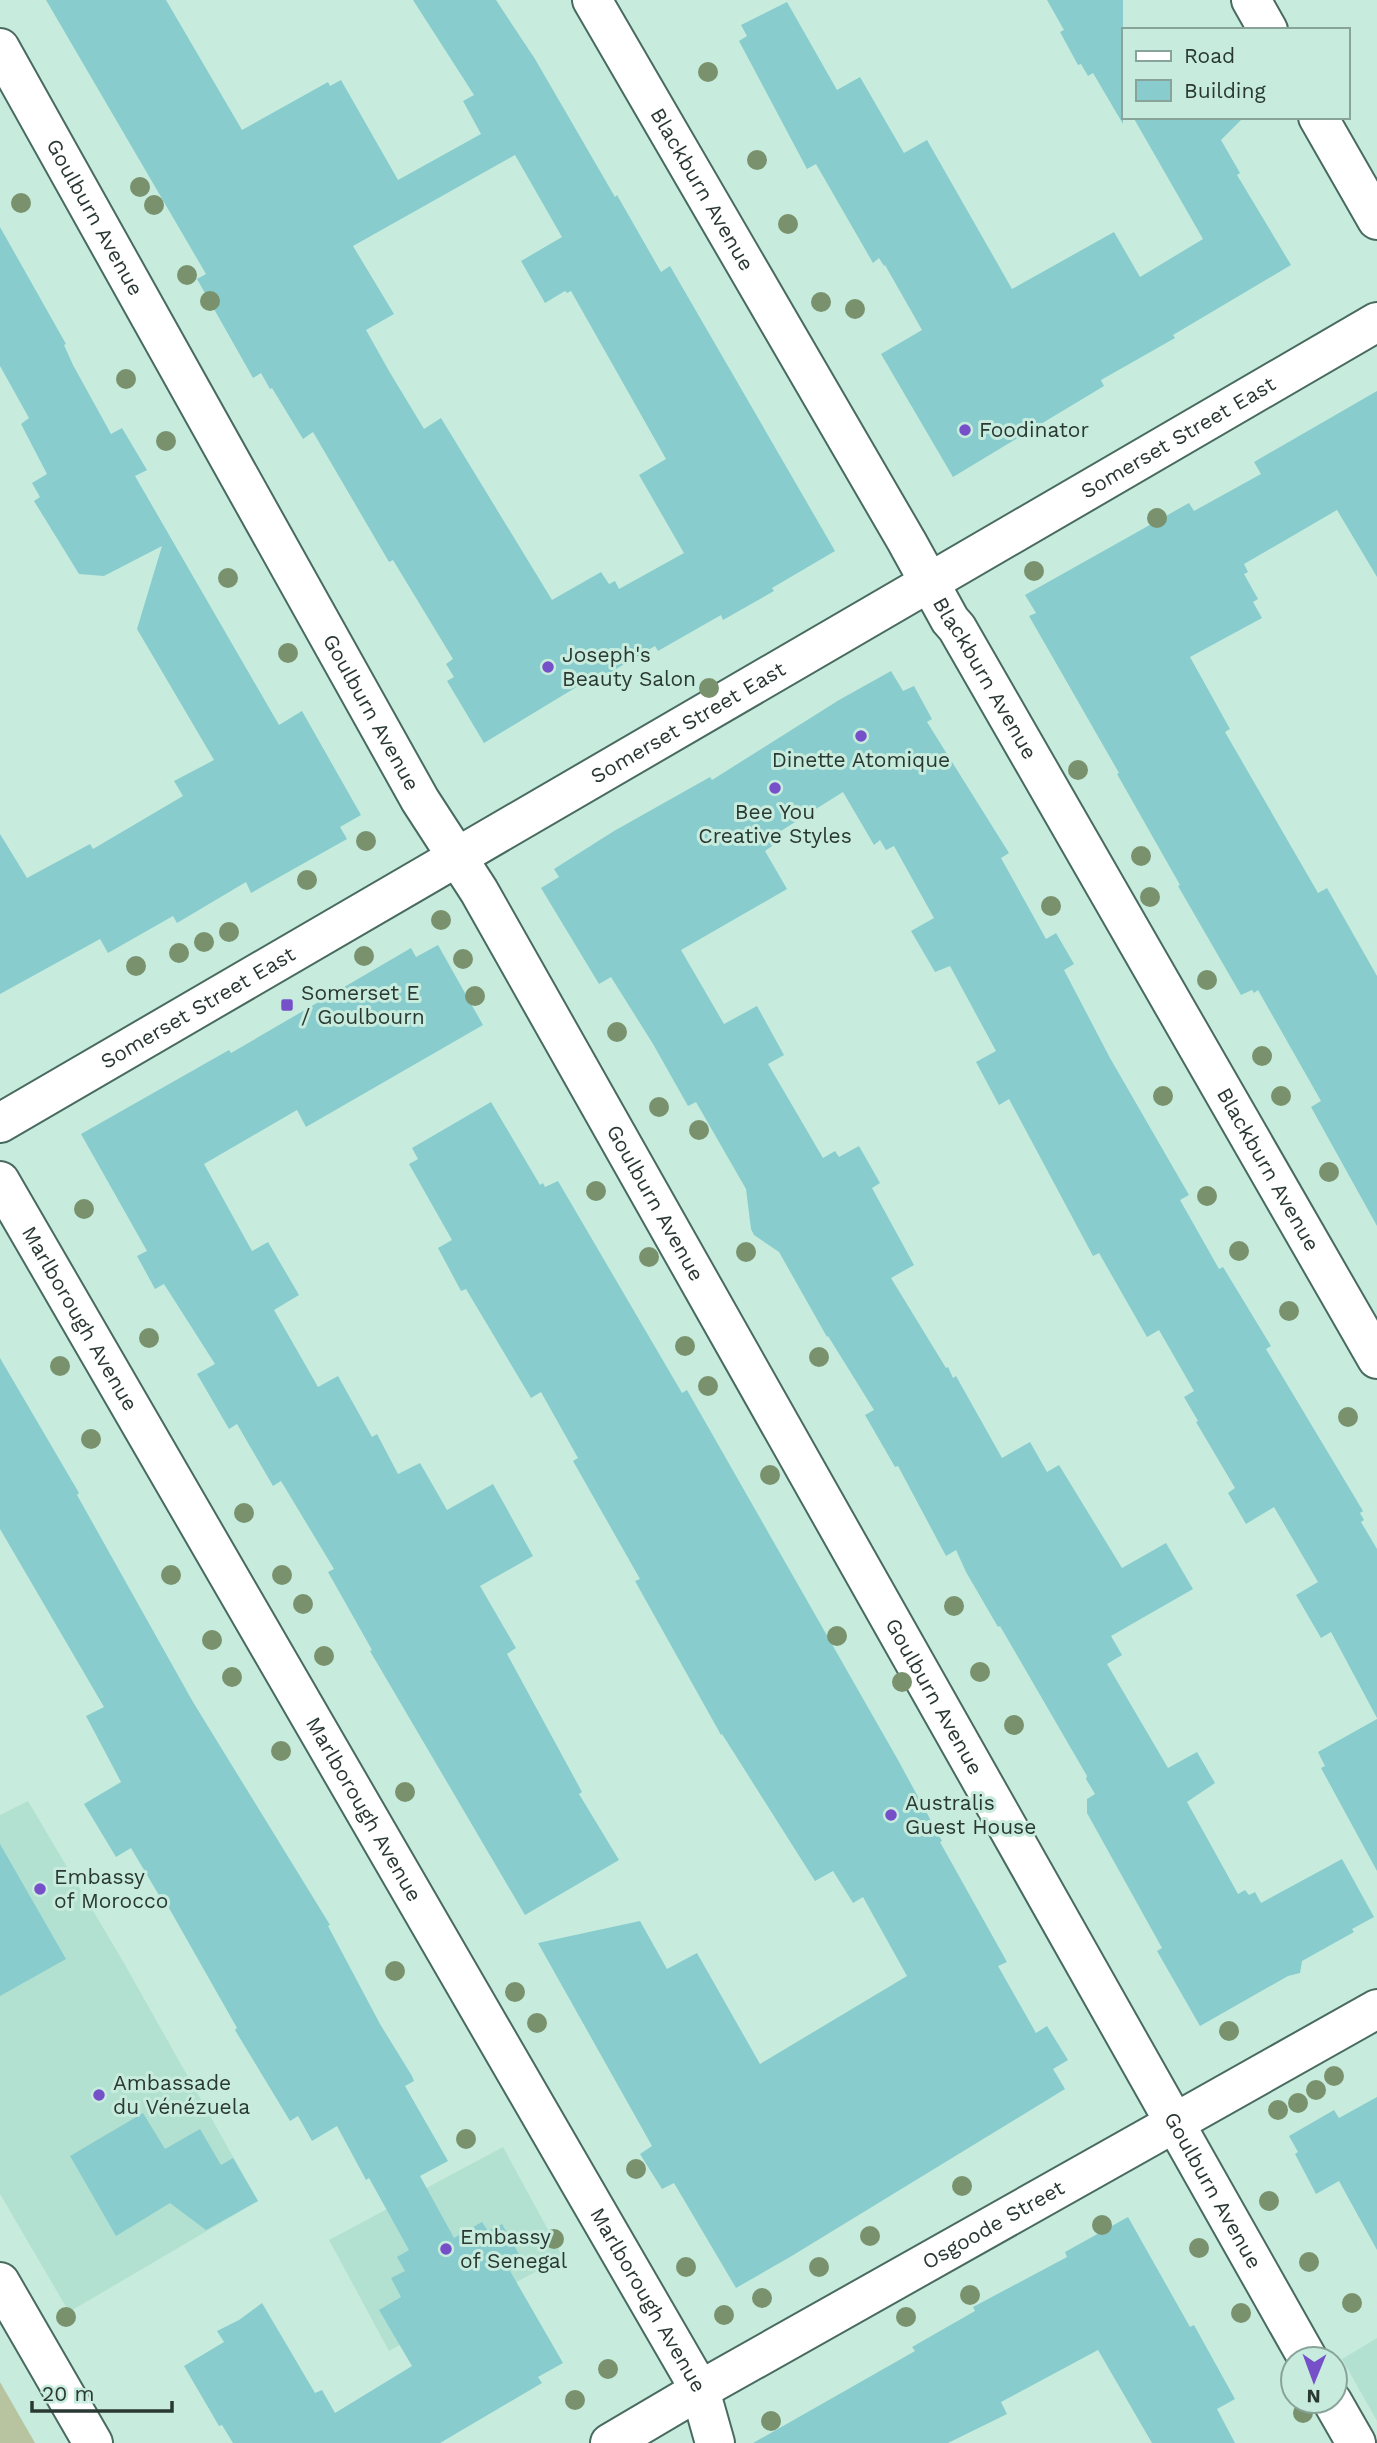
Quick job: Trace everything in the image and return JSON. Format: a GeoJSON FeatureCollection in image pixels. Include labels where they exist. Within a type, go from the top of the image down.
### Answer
{"type":"FeatureCollection","features":[{"type":"Feature","properties":{"kind":"street","name":"Blackburn Avenue"},"geometry":{"type":"LineString","coordinates":[[592,0],[950,620],[964,639],[1377,1359]]}},
{"type":"Feature","properties":{"kind":"street"},"geometry":{"type":"LineString","coordinates":[[1251,0],[1267,28]]}},
{"type":"Feature","properties":{"kind":"street","name":"Goulburn Avenue"},"geometry":{"type":"LineString","coordinates":[[0,48],[400,763],[479,891],[1300,2345]]}},
{"type":"Feature","properties":{"kind":"street"},"geometry":{"type":"LineString","coordinates":[[1319,119],[1377,220]]}},
{"type":"Feature","properties":{"kind":"street","name":"Somerset Street East"},"geometry":{"type":"LineString","coordinates":[[0,1123],[931,584],[1377,322]]}},
{"type":"Feature","properties":{"kind":"street","name":"Marlborough Avenue"},"geometry":{"type":"LineString","coordinates":[[0,1181],[700,2390],[715,2443]]}},
{"type":"Feature","properties":{"kind":"street","name":"Osgoode Street"},"geometry":{"type":"LineString","coordinates":[[610,2443],[1377,2009]]}},
{"type":"Feature","properties":{"kind":"street"},"geometry":{"type":"LineString","coordinates":[[0,2282],[93,2443]]}},
{"type":"Feature","properties":{"kind":"street"},"geometry":{"type":"LineString","coordinates":[[1340,2415],[1356,2443]]}},
{"type":"Feature","properties":{"kind":"shaded area","name":"Ambassade du Vénézuela"},"geometry":{"type":"Polygon","coordinates":[[[28,1801],[124,1963],[258,2201],[69,2312],[0,2194],[0,1815],[28,1801]]]}},
{"type":"Feature","properties":{"kind":"shaded area","name":"Embassy of Senegal"},"geometry":{"type":"Polygon","coordinates":[[[503,2147],[563,2257],[389,2351],[329,2240],[503,2147]]]}},
{"type":"Feature","properties":{"kind":"shaded area"},"geometry":{"type":"Polygon","coordinates":[[[1377,2338],[1377,2421],[1349,2371],[1349,2355],[1377,2338]]]}},
{"type":"Feature","properties":{"kind":"shaded area"},"geometry":{"type":"Polygon","coordinates":[[[0,2382],[35,2443],[0,2443],[0,2382]]]}},
{"type":"Feature","properties":{"kind":"building"},"geometry":{"type":"Polygon","coordinates":[[[46,0],[166,0],[242,130],[328,82],[330,86],[341,80],[398,180],[481,134],[463,101],[474,95],[413,0],[496,0],[535,59],[661,272],[670,266],[835,551],[723,620],[721,615],[658,651],[655,646],[606,675],[603,671],[484,743],[447,681],[454,677],[446,664],[453,659],[393,560],[389,562],[313,432],[303,439],[261,373],[253,378],[197,279],[206,274],[46,0]],[[515,155],[353,246],[394,314],[366,330],[389,371],[424,429],[441,418],[552,600],[601,572],[609,584],[615,581],[619,589],[684,553],[639,475],[666,459],[571,291],[565,291],[545,303],[521,261],[562,237],[515,155]]]}},
{"type":"Feature","properties":{"kind":"building"},"geometry":{"type":"Polygon","coordinates":[[[1047,0],[1123,0],[1123,124],[1093,73],[1088,76],[1081,64],[1078,65],[1060,32],[1064,30],[1047,0]]]}},
{"type":"Feature","properties":{"kind":"building"},"geometry":{"type":"Polygon","coordinates":[[[787,2],[837,90],[860,77],[904,153],[927,140],[1012,289],[1114,232],[1140,277],[1203,239],[1134,119],[1242,119],[1221,140],[1240,173],[1237,175],[1291,265],[1173,335],[1175,338],[1101,380],[1104,386],[953,477],[881,354],[922,330],[885,265],[879,258],[873,263],[816,164],[807,169],[739,41],[747,36],[741,25],[787,2]]]}},
{"type":"Feature","properties":{"kind":"building"},"geometry":{"type":"Polygon","coordinates":[[[0,227],[66,344],[64,345],[73,365],[111,434],[122,428],[147,470],[135,476],[279,725],[302,711],[361,815],[340,827],[347,839],[251,893],[246,882],[177,923],[173,916],[108,953],[100,939],[0,994],[0,834],[27,878],[90,844],[93,849],[183,796],[174,781],[214,760],[137,629],[162,546],[104,576],[79,574],[34,501],[40,497],[32,483],[47,474],[21,424],[29,418],[0,366],[0,227]]]}},
{"type":"Feature","properties":{"kind":"building"},"geometry":{"type":"Polygon","coordinates":[[[1377,391],[1377,577],[1337,510],[1244,564],[1248,572],[1244,574],[1258,599],[1253,602],[1262,618],[1190,657],[1230,729],[1225,732],[1318,893],[1327,888],[1377,976],[1377,1226],[1311,1107],[1321,1101],[1258,990],[1241,995],[1029,616],[1036,613],[1025,595],[1189,503],[1194,511],[1261,474],[1254,462],[1377,391]]]}},
{"type":"Feature","properties":{"kind":"building"},"geometry":{"type":"Polygon","coordinates":[[[891,671],[903,691],[914,686],[932,719],[927,722],[1009,853],[1001,858],[1046,939],[1056,933],[1074,964],[1064,970],[1110,1058],[1189,1195],[1180,1200],[1219,1269],[1223,1267],[1271,1346],[1266,1349],[1363,1511],[1360,1513],[1364,1520],[1361,1522],[1377,1549],[1377,1718],[1331,1632],[1321,1638],[1296,1595],[1318,1582],[1274,1507],[1246,1524],[1228,1493],[1235,1488],[1184,1397],[1194,1391],[1159,1330],[1147,1337],[1099,1253],[1093,1256],[1009,1099],[999,1105],[976,1062],[996,1051],[950,966],[935,972],[911,931],[934,918],[894,846],[886,850],[880,840],[874,845],[843,792],[768,839],[772,846],[765,851],[787,889],[681,950],[724,1024],[757,1006],[784,1055],[768,1064],[823,1158],[835,1151],[839,1157],[859,1146],[880,1183],[872,1188],[914,1265],[891,1278],[946,1368],[948,1367],[953,1378],[956,1376],[1002,1458],[1030,1442],[1047,1472],[1059,1465],[1122,1568],[1166,1543],[1193,1589],[1111,1636],[1122,1655],[1107,1664],[1168,1768],[1197,1752],[1215,1783],[1187,1802],[1238,1894],[1245,1890],[1249,1895],[1255,1892],[1261,1903],[1342,1859],[1374,1917],[1352,1929],[1354,1932],[1302,1961],[1300,1973],[1288,1976],[1200,2026],[1157,1951],[1162,1948],[1087,1813],[1087,1799],[1095,1794],[1086,1779],[1087,1776],[966,1572],[956,1550],[946,1556],[898,1466],[895,1467],[865,1415],[874,1410],[827,1337],[779,1252],[754,1235],[746,1189],[696,1102],[688,1106],[611,977],[599,984],[541,888],[559,877],[554,869],[614,831],[710,777],[712,780],[839,700],[891,671]]]}},
{"type":"Feature","properties":{"kind":"building"},"geometry":{"type":"Polygon","coordinates":[[[438,945],[483,1025],[306,1127],[297,1110],[204,1164],[252,1251],[268,1242],[299,1295],[274,1310],[318,1387],[338,1376],[372,1437],[377,1434],[398,1474],[420,1463],[447,1510],[493,1484],[533,1556],[480,1586],[516,1648],[507,1654],[582,1792],[579,1794],[619,1860],[525,1915],[370,1651],[372,1650],[328,1572],[334,1569],[281,1481],[273,1486],[237,1424],[229,1429],[197,1374],[215,1364],[164,1284],[155,1289],[137,1256],[147,1251],[81,1134],[229,1050],[231,1053],[411,948],[416,957],[438,945]]]}},
{"type":"Feature","properties":{"kind":"building"},"geometry":{"type":"Polygon","coordinates":[[[491,1102],[540,1185],[543,1183],[545,1187],[558,1181],[682,1393],[687,1390],[942,1841],[940,1842],[1007,1962],[998,1966],[1036,2033],[1047,2026],[1068,2060],[1053,2069],[1065,2089],[736,2288],[674,2183],[662,2189],[640,2154],[652,2146],[538,1943],[640,1921],[667,1969],[697,1953],[760,2064],[907,1976],[863,1897],[853,1903],[833,1871],[815,1881],[721,1735],[635,1581],[640,1579],[573,1461],[578,1458],[541,1392],[531,1398],[466,1289],[461,1291],[438,1248],[452,1240],[409,1164],[418,1159],[412,1148],[491,1102]]]}},
{"type":"Feature","properties":{"kind":"building"},"geometry":{"type":"Polygon","coordinates":[[[0,1358],[79,1493],[77,1495],[193,1702],[330,1925],[328,1926],[380,2024],[412,2076],[414,2081],[405,2086],[448,2161],[420,2176],[454,2238],[482,2222],[488,2231],[502,2224],[524,2263],[510,2271],[563,2363],[538,2377],[542,2383],[440,2443],[233,2443],[222,2425],[219,2426],[184,2366],[224,2342],[217,2331],[239,2320],[262,2303],[315,2393],[322,2390],[335,2413],[412,2366],[379,2310],[401,2297],[391,2278],[405,2271],[397,2257],[409,2250],[337,2126],[312,2141],[298,2116],[290,2121],[235,2030],[237,2028],[165,1901],[163,1902],[131,1848],[116,1857],[84,1804],[121,1782],[86,1716],[104,1707],[0,1529],[0,1358]]]}},
{"type":"Feature","properties":{"kind":"building"},"geometry":{"type":"Polygon","coordinates":[[[1377,1719],[1377,1871],[1321,1768],[1325,1766],[1318,1752],[1377,1719]]]}},
{"type":"Feature","properties":{"kind":"building"},"geometry":{"type":"Polygon","coordinates":[[[0,1844],[66,1959],[0,1996],[0,1844]]]}},
{"type":"Feature","properties":{"kind":"building"},"geometry":{"type":"Polygon","coordinates":[[[1377,2097],[1377,2250],[1339,2181],[1316,2194],[1295,2154],[1298,2152],[1289,2136],[1334,2110],[1339,2118],[1377,2097]]]}},
{"type":"Feature","properties":{"kind":"building"},"geometry":{"type":"Polygon","coordinates":[[[143,2113],[165,2149],[200,2129],[221,2165],[233,2158],[258,2201],[206,2230],[170,2203],[116,2236],[70,2156],[143,2113]]]}},
{"type":"Feature","properties":{"kind":"building"},"geometry":{"type":"Polygon","coordinates":[[[1128,2217],[1190,2327],[1194,2325],[1235,2399],[1217,2409],[1235,2443],[1152,2443],[1098,2350],[1001,2402],[1007,2414],[948,2443],[753,2443],[915,2351],[912,2347],[975,2311],[973,2307],[1067,2257],[1065,2252],[1128,2217]]]}},
{"type":"Feature","properties":{"kind":"place","name":"Foodinator"},"geometry":{"type":"Point","coordinates":[965,430]}},
{"type":"Feature","properties":{"kind":"place","name":"Joseph's Beauty Salon"},"geometry":{"type":"Point","coordinates":[548,667]}},
{"type":"Feature","properties":{"kind":"place","name":"Dinette Atomique"},"geometry":{"type":"Point","coordinates":[861,736]}},
{"type":"Feature","properties":{"kind":"place","name":"Bee You Creative Styles"},"geometry":{"type":"Point","coordinates":[775,788]}},
{"type":"Feature","properties":{"kind":"place","name":"Somerset E / Goulbourn"},"geometry":{"type":"Point","coordinates":[287,1005]}},
{"type":"Feature","properties":{"kind":"place","name":"Australis Guest House"},"geometry":{"type":"Point","coordinates":[891,1815]}},
{"type":"Feature","properties":{"kind":"place","name":"Embassy of Morocco"},"geometry":{"type":"Point","coordinates":[40,1889]}},
{"type":"Feature","properties":{"kind":"place","name":"Ambassade du Vénézuela"},"geometry":{"type":"Point","coordinates":[99,2095]}},
{"type":"Feature","properties":{"kind":"place","name":"Embassy of Senegal"},"geometry":{"type":"Point","coordinates":[446,2249]}}]}
